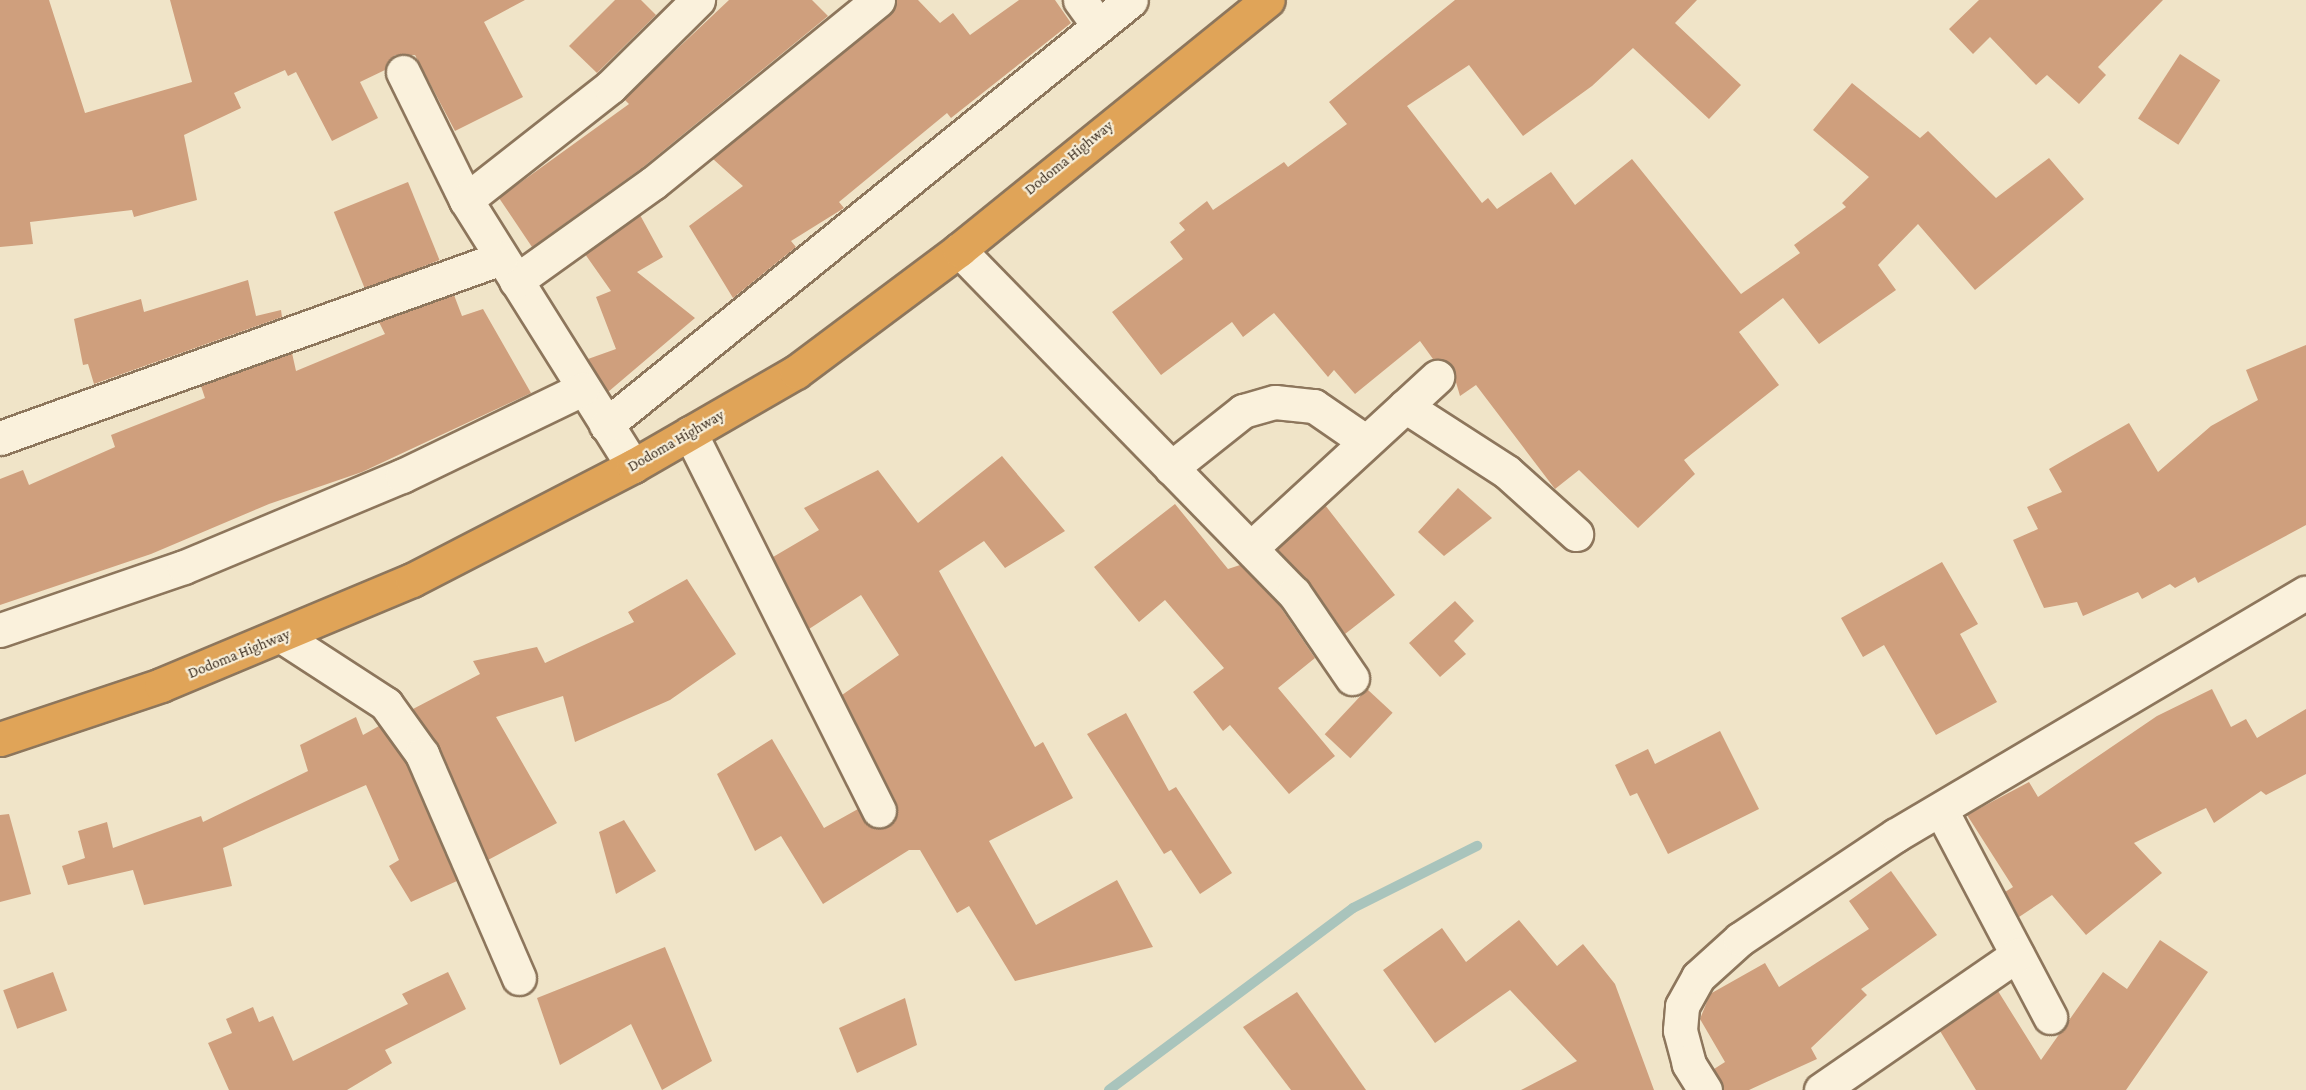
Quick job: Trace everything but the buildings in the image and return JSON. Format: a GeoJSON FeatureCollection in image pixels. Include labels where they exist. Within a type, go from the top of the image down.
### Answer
{"type":"FeatureCollection","features":[{"type":"Feature","properties":{"kind":"highway","name":"Dodoma Highway"},"geometry":{"type":"LineString","coordinates":[[0,739],[283,637],[412,580],[633,466],[796,372],[959,249],[1268,0]]}},
{"type":"Feature","properties":{"kind":"street"},"geometry":{"type":"LineString","coordinates":[[466,200],[610,87],[698,0]]}},
{"type":"Feature","properties":{"kind":"street"},"geometry":{"type":"LineString","coordinates":[[0,438],[508,270],[653,183],[878,0]]}},
{"type":"Feature","properties":{"kind":"street"},"geometry":{"type":"LineString","coordinates":[[606,425],[1089,13],[1131,0]]}},
{"type":"Feature","properties":{"kind":"street"},"geometry":{"type":"LineString","coordinates":[[403,72],[466,200],[582,389],[633,466]]}},
{"type":"Feature","properties":{"kind":"street"},"geometry":{"type":"LineString","coordinates":[[959,249],[1294,593],[1352,678]]}},
{"type":"Feature","properties":{"kind":"street"},"geometry":{"type":"LineString","coordinates":[[1251,548],[1437,377]]}},
{"type":"Feature","properties":{"kind":"street"},"geometry":{"type":"LineString","coordinates":[[0,630],[206,558],[402,476],[582,389]]}},
{"type":"Feature","properties":{"kind":"street"},"geometry":{"type":"LineString","coordinates":[[1171,468],[1243,411],[1275,402],[1314,406],[1365,441]]}},
{"type":"Feature","properties":{"kind":"street"},"geometry":{"type":"LineString","coordinates":[[1405,406],[1507,472],[1576,534]]}},
{"type":"Feature","properties":{"kind":"street"},"geometry":{"type":"LineString","coordinates":[[690,433],[879,810]]}},
{"type":"Feature","properties":{"kind":"street"},"geometry":{"type":"LineString","coordinates":[[1705,1090],[1689,1064],[1680,1030],[1682,1006],[1698,977],[1740,939],[1821,882],[2306,593]]}},
{"type":"Feature","properties":{"kind":"street"},"geometry":{"type":"LineString","coordinates":[[283,637],[386,704],[422,754],[519,978]]}},
{"type":"Feature","properties":{"kind":"street"},"geometry":{"type":"LineString","coordinates":[[1941,810],[2050,1017]]}},
{"type":"Feature","properties":{"kind":"street"},"geometry":{"type":"LineString","coordinates":[[1821,1090],[2017,955]]}},
{"type":"Feature","properties":{"kind":"waterway"},"geometry":{"type":"LineString","coordinates":[[1109,1090],[1353,908],[1477,846]]}}]}
